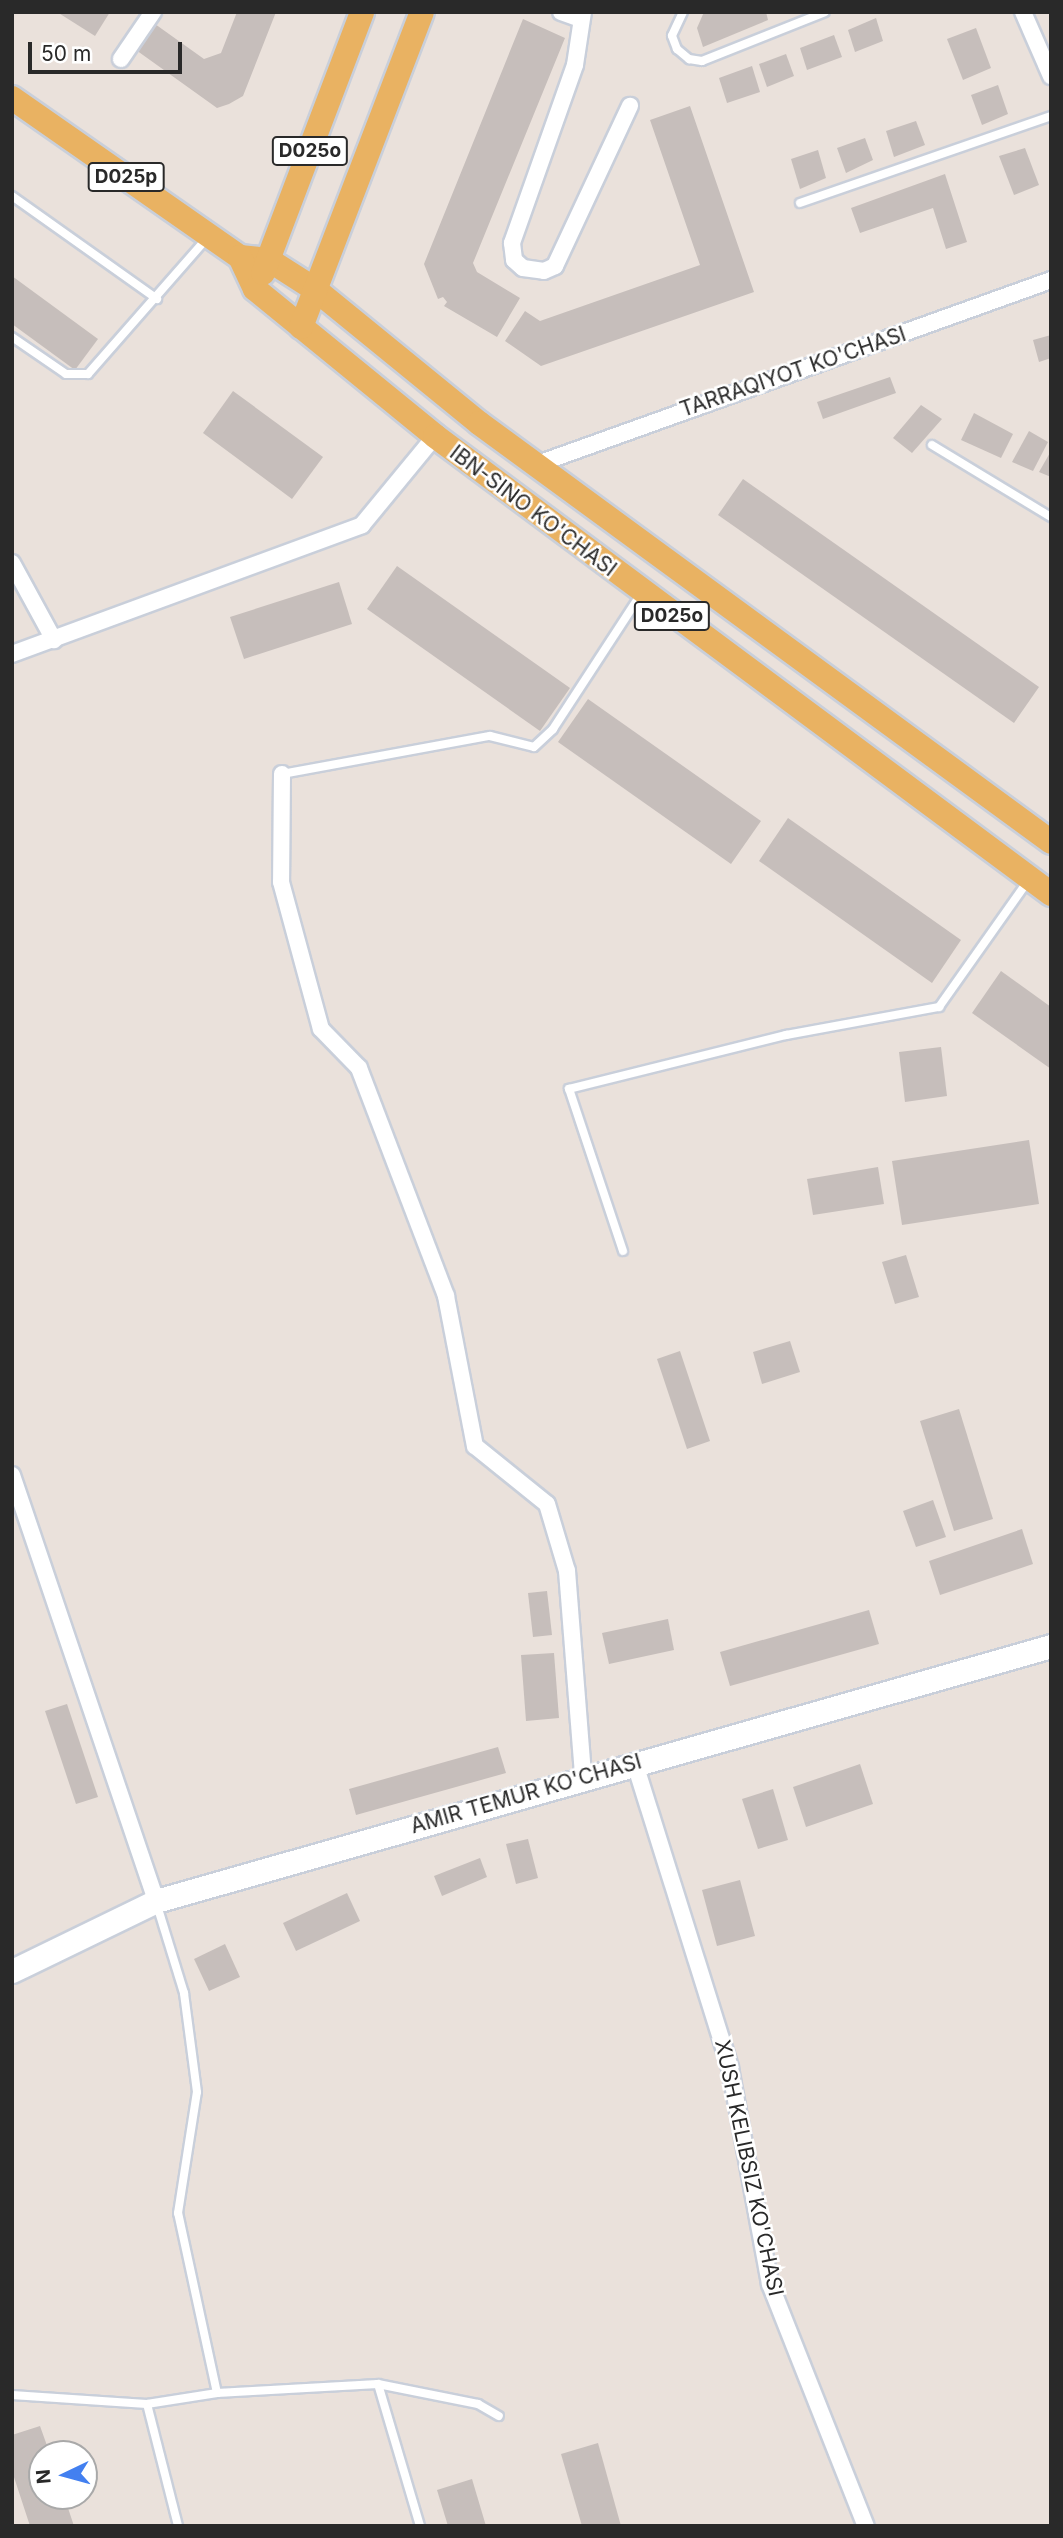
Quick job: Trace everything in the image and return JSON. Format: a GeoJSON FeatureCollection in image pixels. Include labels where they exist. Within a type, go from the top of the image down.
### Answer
{"type":"FeatureCollection","features":[{"type":"Feature","properties":{"kind":"main road","name":"D025o"},"geometry":{"type":"LineString","coordinates":[[255,289],[269,260],[362,12]]}},
{"type":"Feature","properties":{"kind":"main road"},"geometry":{"type":"LineString","coordinates":[[301,327],[422,12]]}},
{"type":"Feature","properties":{"kind":"main road","name":"IBN-SINO KO'CHASI"},"geometry":{"type":"LineString","coordinates":[[12,98],[240,257],[269,260],[316,290],[536,466],[1051,842]]}},
{"type":"Feature","properties":{"kind":"main road","name":"IBN-SINO KO'CHASI"},"geometry":{"type":"LineString","coordinates":[[240,257],[255,289],[435,436],[642,594],[1051,894]]}},
{"type":"Feature","properties":{"kind":"main road","name":"AMIR TEMUR KO'CHASI"},"geometry":{"type":"LineString","coordinates":[[12,1971],[156,1901],[583,1776],[635,1764],[1051,1646]]}},
{"type":"Feature","properties":{"kind":"street"},"geometry":{"type":"LineString","coordinates":[[121,59],[153,12]]}},
{"type":"Feature","properties":{"kind":"street"},"geometry":{"type":"LineString","coordinates":[[561,12],[582,16],[575,65],[512,243],[514,260],[523,268],[544,271],[555,266],[630,106]]}},
{"type":"Feature","properties":{"kind":"street"},"geometry":{"type":"LineString","coordinates":[[1023,12],[1051,76]]}},
{"type":"Feature","properties":{"kind":"street","name":"TARRAQIYOT KO'CHASI"},"geometry":{"type":"LineString","coordinates":[[536,466],[1051,281]]}},
{"type":"Feature","properties":{"kind":"street"},"geometry":{"type":"LineString","coordinates":[[12,653],[54,640],[362,524],[435,436]]}},
{"type":"Feature","properties":{"kind":"street"},"geometry":{"type":"LineString","coordinates":[[12,563],[54,640]]}},
{"type":"Feature","properties":{"kind":"street"},"geometry":{"type":"LineString","coordinates":[[282,774],[281,882],[321,1029],[359,1068],[446,1296],[475,1446],[547,1504],[551,1517],[567,1571],[583,1776]]}},
{"type":"Feature","properties":{"kind":"street"},"geometry":{"type":"LineString","coordinates":[[12,1475],[156,1901]]}},
{"type":"Feature","properties":{"kind":"street","name":"XUSH KELIBSIZ KO'CHASI"},"geometry":{"type":"LineString","coordinates":[[635,1764],[730,2068],[770,2284],[866,2526]]}},
{"type":"Feature","properties":{"kind":"lane"},"geometry":{"type":"LineString","coordinates":[[683,12],[672,36],[677,49],[688,59],[702,61],[825,12]]}},
{"type":"Feature","properties":{"kind":"lane"},"geometry":{"type":"LineString","coordinates":[[800,203],[1051,116]]}},
{"type":"Feature","properties":{"kind":"lane"},"geometry":{"type":"LineString","coordinates":[[12,197],[157,299]]}},
{"type":"Feature","properties":{"kind":"lane"},"geometry":{"type":"LineString","coordinates":[[12,337],[66,374],[78,378],[88,374],[157,299],[209,235]]}},
{"type":"Feature","properties":{"kind":"lane"},"geometry":{"type":"LineString","coordinates":[[932,445],[1051,517]]}},
{"type":"Feature","properties":{"kind":"lane"},"geometry":{"type":"LineString","coordinates":[[282,774],[490,736],[534,747],[553,729],[642,594]]}},
{"type":"Feature","properties":{"kind":"lane"},"geometry":{"type":"LineString","coordinates":[[623,1251],[569,1088],[786,1035],[939,1007],[1030,879]]}},
{"type":"Feature","properties":{"kind":"lane"},"geometry":{"type":"LineString","coordinates":[[156,1901],[184,1993],[197,2092],[178,2213],[217,2393]]}},
{"type":"Feature","properties":{"kind":"lane"},"geometry":{"type":"LineString","coordinates":[[378,2384],[420,2526]]}},
{"type":"Feature","properties":{"kind":"lane"},"geometry":{"type":"LineString","coordinates":[[12,2395],[147,2404],[217,2393],[378,2384],[478,2404],[499,2416]]}},
{"type":"Feature","properties":{"kind":"lane"},"geometry":{"type":"LineString","coordinates":[[147,2404],[178,2526]]}},
{"type":"Feature","properties":{"kind":"building"},"geometry":{"type":"Polygon","coordinates":[[[57,12],[110,12],[95,36],[57,12]]]}},
{"type":"Feature","properties":{"kind":"building"},"geometry":{"type":"Polygon","coordinates":[[[237,12],[276,12],[243,96],[229,104],[217,108],[136,50],[155,24],[204,59],[221,53],[237,12]]]}},
{"type":"Feature","properties":{"kind":"building"},"geometry":{"type":"Polygon","coordinates":[[[704,12],[766,12],[768,20],[703,47],[697,28],[704,12]]]}},
{"type":"Feature","properties":{"kind":"building"},"geometry":{"type":"Polygon","coordinates":[[[876,18],[883,41],[855,52],[848,30],[876,18]]]}},
{"type":"Feature","properties":{"kind":"building"},"geometry":{"type":"Polygon","coordinates":[[[523,19],[565,38],[473,263],[477,272],[520,298],[497,337],[444,306],[447,302],[443,297],[438,299],[424,264],[523,19]]]}},
{"type":"Feature","properties":{"kind":"building"},"geometry":{"type":"Polygon","coordinates":[[[976,28],[991,68],[963,80],[947,39],[976,28]]]}},
{"type":"Feature","properties":{"kind":"building"},"geometry":{"type":"Polygon","coordinates":[[[834,35],[842,57],[807,70],[800,48],[834,35]]]}},
{"type":"Feature","properties":{"kind":"building"},"geometry":{"type":"Polygon","coordinates":[[[786,54],[794,76],[767,87],[759,64],[786,54]]]}},
{"type":"Feature","properties":{"kind":"building"},"geometry":{"type":"Polygon","coordinates":[[[752,66],[760,92],[727,103],[719,78],[752,66]]]}},
{"type":"Feature","properties":{"kind":"building"},"geometry":{"type":"Polygon","coordinates":[[[998,85],[1008,114],[982,125],[971,95],[998,85]]]}},
{"type":"Feature","properties":{"kind":"building"},"geometry":{"type":"Polygon","coordinates":[[[690,106],[754,292],[541,366],[505,341],[525,311],[540,321],[700,265],[650,120],[690,106]]]}},
{"type":"Feature","properties":{"kind":"building"},"geometry":{"type":"Polygon","coordinates":[[[916,121],[925,145],[894,157],[886,131],[916,121]]]}},
{"type":"Feature","properties":{"kind":"building"},"geometry":{"type":"Polygon","coordinates":[[[865,138],[873,160],[846,173],[837,148],[865,138]]]}},
{"type":"Feature","properties":{"kind":"building"},"geometry":{"type":"Polygon","coordinates":[[[1025,148],[1039,185],[1014,195],[999,156],[1025,148]]]}},
{"type":"Feature","properties":{"kind":"building"},"geometry":{"type":"Polygon","coordinates":[[[818,150],[826,178],[800,189],[791,159],[818,150]]]}},
{"type":"Feature","properties":{"kind":"building"},"geometry":{"type":"Polygon","coordinates":[[[945,174],[967,242],[946,249],[933,208],[860,233],[851,208],[945,174]]]}},
{"type":"Feature","properties":{"kind":"building"},"geometry":{"type":"Polygon","coordinates":[[[12,276],[98,339],[75,370],[12,324],[12,276]]]}},
{"type":"Feature","properties":{"kind":"building"},"geometry":{"type":"Polygon","coordinates":[[[1051,335],[1051,358],[1039,362],[1033,340],[1051,335]]]}},
{"type":"Feature","properties":{"kind":"building"},"geometry":{"type":"Polygon","coordinates":[[[890,377],[896,393],[823,419],[817,402],[890,377]]]}},
{"type":"Feature","properties":{"kind":"building"},"geometry":{"type":"Polygon","coordinates":[[[233,391],[323,457],[292,499],[203,433],[233,391]]]}},
{"type":"Feature","properties":{"kind":"building"},"geometry":{"type":"Polygon","coordinates":[[[921,405],[942,419],[912,453],[893,438],[921,405]]]}},
{"type":"Feature","properties":{"kind":"building"},"geometry":{"type":"Polygon","coordinates":[[[974,413],[1013,434],[1001,458],[961,440],[974,413]]]}},
{"type":"Feature","properties":{"kind":"building"},"geometry":{"type":"Polygon","coordinates":[[[1029,431],[1048,442],[1033,471],[1012,462],[1029,431]]]}},
{"type":"Feature","properties":{"kind":"building"},"geometry":{"type":"Polygon","coordinates":[[[1051,451],[1051,477],[1039,472],[1051,451]]]}},
{"type":"Feature","properties":{"kind":"building"},"geometry":{"type":"Polygon","coordinates":[[[743,479],[1039,687],[1014,723],[718,515],[743,479]]]}},
{"type":"Feature","properties":{"kind":"building"},"geometry":{"type":"Polygon","coordinates":[[[397,566],[570,688],[540,731],[367,609],[397,566]]]}},
{"type":"Feature","properties":{"kind":"building"},"geometry":{"type":"Polygon","coordinates":[[[339,582],[352,624],[244,659],[230,617],[339,582]]]}},
{"type":"Feature","properties":{"kind":"building"},"geometry":{"type":"Polygon","coordinates":[[[588,699],[761,821],[731,864],[558,742],[588,699]]]}},
{"type":"Feature","properties":{"kind":"building"},"geometry":{"type":"Polygon","coordinates":[[[788,818],[961,940],[932,983],[759,861],[788,818]]]}},
{"type":"Feature","properties":{"kind":"building"},"geometry":{"type":"Polygon","coordinates":[[[1001,971],[1051,1007],[1051,1069],[972,1013],[1001,971]]]}},
{"type":"Feature","properties":{"kind":"building"},"geometry":{"type":"Polygon","coordinates":[[[941,1047],[947,1096],[905,1102],[899,1052],[941,1047]]]}},
{"type":"Feature","properties":{"kind":"building"},"geometry":{"type":"Polygon","coordinates":[[[1029,1140],[1039,1204],[902,1225],[892,1161],[1029,1140]]]}},
{"type":"Feature","properties":{"kind":"building"},"geometry":{"type":"Polygon","coordinates":[[[878,1167],[884,1204],[813,1215],[807,1179],[878,1167]]]}},
{"type":"Feature","properties":{"kind":"building"},"geometry":{"type":"Polygon","coordinates":[[[906,1255],[919,1297],[895,1304],[882,1262],[906,1255]]]}},
{"type":"Feature","properties":{"kind":"building"},"geometry":{"type":"Polygon","coordinates":[[[790,1341],[800,1372],[762,1384],[753,1352],[790,1341]]]}},
{"type":"Feature","properties":{"kind":"building"},"geometry":{"type":"Polygon","coordinates":[[[680,1351],[710,1441],[687,1449],[657,1359],[680,1351]]]}},
{"type":"Feature","properties":{"kind":"building"},"geometry":{"type":"Polygon","coordinates":[[[959,1409],[993,1519],[954,1531],[920,1421],[959,1409]]]}},
{"type":"Feature","properties":{"kind":"building"},"geometry":{"type":"Polygon","coordinates":[[[933,1500],[946,1537],[916,1547],[903,1511],[933,1500]]]}},
{"type":"Feature","properties":{"kind":"building"},"geometry":{"type":"Polygon","coordinates":[[[1022,1529],[1033,1564],[940,1595],[929,1561],[1022,1529]]]}},
{"type":"Feature","properties":{"kind":"building"},"geometry":{"type":"Polygon","coordinates":[[[547,1591],[552,1635],[533,1637],[528,1593],[547,1591]]]}},
{"type":"Feature","properties":{"kind":"building"},"geometry":{"type":"Polygon","coordinates":[[[869,1610],[879,1644],[730,1686],[720,1652],[869,1610]]]}},
{"type":"Feature","properties":{"kind":"building"},"geometry":{"type":"Polygon","coordinates":[[[668,1619],[674,1650],[609,1664],[602,1633],[668,1619]]]}},
{"type":"Feature","properties":{"kind":"building"},"geometry":{"type":"Polygon","coordinates":[[[554,1653],[559,1718],[526,1721],[521,1655],[554,1653]]]}},
{"type":"Feature","properties":{"kind":"building"},"geometry":{"type":"Polygon","coordinates":[[[67,1704],[98,1797],[76,1804],[45,1711],[67,1704]]]}},
{"type":"Feature","properties":{"kind":"building"},"geometry":{"type":"Polygon","coordinates":[[[498,1747],[506,1773],[356,1815],[349,1789],[498,1747]]]}},
{"type":"Feature","properties":{"kind":"building"},"geometry":{"type":"Polygon","coordinates":[[[860,1764],[873,1804],[806,1827],[793,1787],[860,1764]]]}},
{"type":"Feature","properties":{"kind":"building"},"geometry":{"type":"Polygon","coordinates":[[[773,1789],[788,1840],[758,1849],[742,1799],[773,1789]]]}},
{"type":"Feature","properties":{"kind":"building"},"geometry":{"type":"Polygon","coordinates":[[[528,1839],[538,1878],[516,1884],[506,1844],[528,1839]]]}},
{"type":"Feature","properties":{"kind":"building"},"geometry":{"type":"Polygon","coordinates":[[[480,1858],[487,1877],[442,1896],[434,1876],[480,1858]]]}},
{"type":"Feature","properties":{"kind":"building"},"geometry":{"type":"Polygon","coordinates":[[[740,1880],[755,1936],[717,1946],[702,1890],[740,1880]]]}},
{"type":"Feature","properties":{"kind":"building"},"geometry":{"type":"Polygon","coordinates":[[[347,1893],[360,1921],[296,1951],[283,1923],[347,1893]]]}},
{"type":"Feature","properties":{"kind":"building"},"geometry":{"type":"Polygon","coordinates":[[[225,1944],[240,1977],[209,1991],[194,1959],[225,1944]]]}},
{"type":"Feature","properties":{"kind":"building"},"geometry":{"type":"Polygon","coordinates":[[[40,2426],[45,2440],[28,2440],[28,2510],[69,2510],[74,2526],[30,2526],[12,2471],[12,2435],[40,2426]]]}},
{"type":"Feature","properties":{"kind":"building"},"geometry":{"type":"Polygon","coordinates":[[[598,2443],[621,2526],[582,2526],[561,2454],[598,2443]]]}},
{"type":"Feature","properties":{"kind":"building"},"geometry":{"type":"Polygon","coordinates":[[[472,2479],[486,2526],[448,2526],[437,2490],[472,2479]]]}}]}
